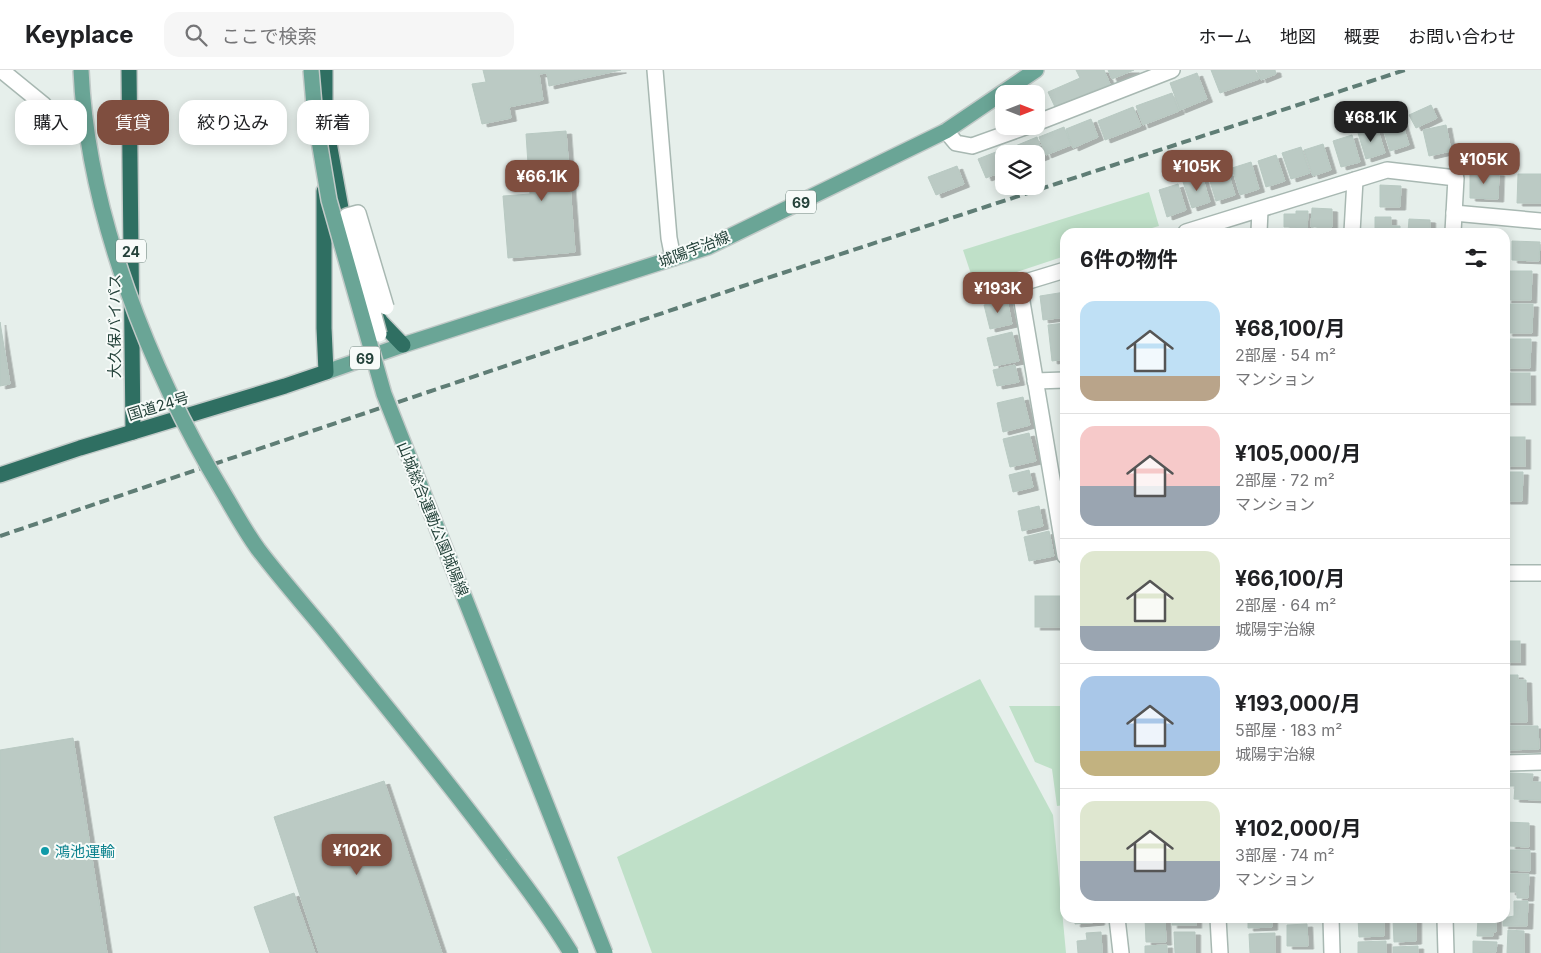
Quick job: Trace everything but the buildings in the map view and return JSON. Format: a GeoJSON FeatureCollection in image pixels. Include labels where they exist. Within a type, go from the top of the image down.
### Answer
{"type":"FeatureCollection","features":[{"type":"Feature","properties":{"kind":"highway","name":"大久保バイパス"},"geometry":{"type":"LineString","coordinates":[[130,70],[132,432]]}},
{"type":"Feature","properties":{"kind":"highway"},"geometry":{"type":"LineString","coordinates":[[324,70],[325,100]]}},
{"type":"Feature","properties":{"kind":"highway"},"geometry":{"type":"LineString","coordinates":[[325,145],[324,328],[326,372]]}},
{"type":"Feature","properties":{"kind":"highway"},"geometry":{"type":"LineString","coordinates":[[330,145],[344,228],[362,286],[381,322],[403,345]]}},
{"type":"Feature","properties":{"kind":"highway","name":"国道24号"},"geometry":{"type":"LineString","coordinates":[[0,475],[80,448],[326,372]]}},
{"type":"Feature","properties":{"kind":"main road"},"geometry":{"type":"LineString","coordinates":[[82,70],[82,97],[95,179],[119,266],[156,366],[202,457],[257,548],[489,836],[555,926],[571,953]]}},
{"type":"Feature","properties":{"kind":"main road","name":"山城総合運動公園城陽線"},"geometry":{"type":"LineString","coordinates":[[311,70],[315,117],[329,200],[384,394],[605,953]]}},
{"type":"Feature","properties":{"kind":"main road","name":"城陽宇治線"},"geometry":{"type":"LineString","coordinates":[[326,372],[403,345],[708,247],[946,132],[1036,70]]}},
{"type":"Feature","properties":{"kind":"street"},"geometry":{"type":"LineString","coordinates":[[1,70],[38,100]]}},
{"type":"Feature","properties":{"kind":"street"},"geometry":{"type":"LineString","coordinates":[[655,70],[669,238],[673,258]]}},
{"type":"Feature","properties":{"kind":"street"},"geometry":{"type":"LineString","coordinates":[[1045,119],[1172,70]]}},
{"type":"Feature","properties":{"kind":"street"},"geometry":{"type":"LineString","coordinates":[[946,132],[956,143],[972,146],[1003,135]]}},
{"type":"Feature","properties":{"kind":"street"},"geometry":{"type":"LineString","coordinates":[[1199,228],[1387,170],[1456,178],[1453,228]]}},
{"type":"Feature","properties":{"kind":"street"},"geometry":{"type":"LineString","coordinates":[[1352,228],[1355,180]]}},
{"type":"Feature","properties":{"kind":"street"},"geometry":{"type":"LineString","coordinates":[[1259,228],[1260,210]]}},
{"type":"Feature","properties":{"kind":"street"},"geometry":{"type":"LineString","coordinates":[[379,334],[348,216],[358,213],[386,307]]}},
{"type":"Feature","properties":{"kind":"street"},"geometry":{"type":"LineString","coordinates":[[1454,213],[1541,221]]}},
{"type":"Feature","properties":{"kind":"street"},"geometry":{"type":"LineString","coordinates":[[1060,272],[1019,284],[1035,381],[1058,479],[1060,501]]}},
{"type":"Feature","properties":{"kind":"street"},"geometry":{"type":"LineString","coordinates":[[1035,381],[1060,380]]}},
{"type":"Feature","properties":{"kind":"street"},"geometry":{"type":"LineString","coordinates":[[1510,573],[1541,572]]}},
{"type":"Feature","properties":{"kind":"street"},"geometry":{"type":"LineString","coordinates":[[1510,763],[1541,762]]}},
{"type":"Feature","properties":{"kind":"street"},"geometry":{"type":"LineString","coordinates":[[1118,923],[1121,953]]}},
{"type":"Feature","properties":{"kind":"street"},"geometry":{"type":"LineString","coordinates":[[1218,923],[1220,953]]}},
{"type":"Feature","properties":{"kind":"street"},"geometry":{"type":"LineString","coordinates":[[1331,923],[1332,953]]}},
{"type":"Feature","properties":{"kind":"street"},"geometry":{"type":"LineString","coordinates":[[1445,923],[1446,953]]}},
{"type":"Feature","properties":{"kind":"green space"},"geometry":{"type":"Polygon","coordinates":[[[1149,192],[1159,226],[1152,228],[1060,228],[1060,258],[975,286],[963,250],[1149,192]]]}},
{"type":"Feature","properties":{"kind":"green space"},"geometry":{"type":"Polygon","coordinates":[[[980,679],[1053,815],[1060,889],[1060,923],[1063,923],[1066,953],[652,953],[617,857],[980,679]]]}},
{"type":"Feature","properties":{"kind":"green space"},"geometry":{"type":"Polygon","coordinates":[[[1009,706],[1060,706],[1060,806],[1057,806],[1052,769],[1035,762],[1009,706]]]}},
{"type":"Feature","properties":{"kind":"railway"},"geometry":{"type":"LineString","coordinates":[[0,536],[749,284],[1405,70]]}},
{"type":"Feature","properties":{"kind":"place","name":"鴻池運輸"},"geometry":{"type":"Point","coordinates":[45,851]}}]}
